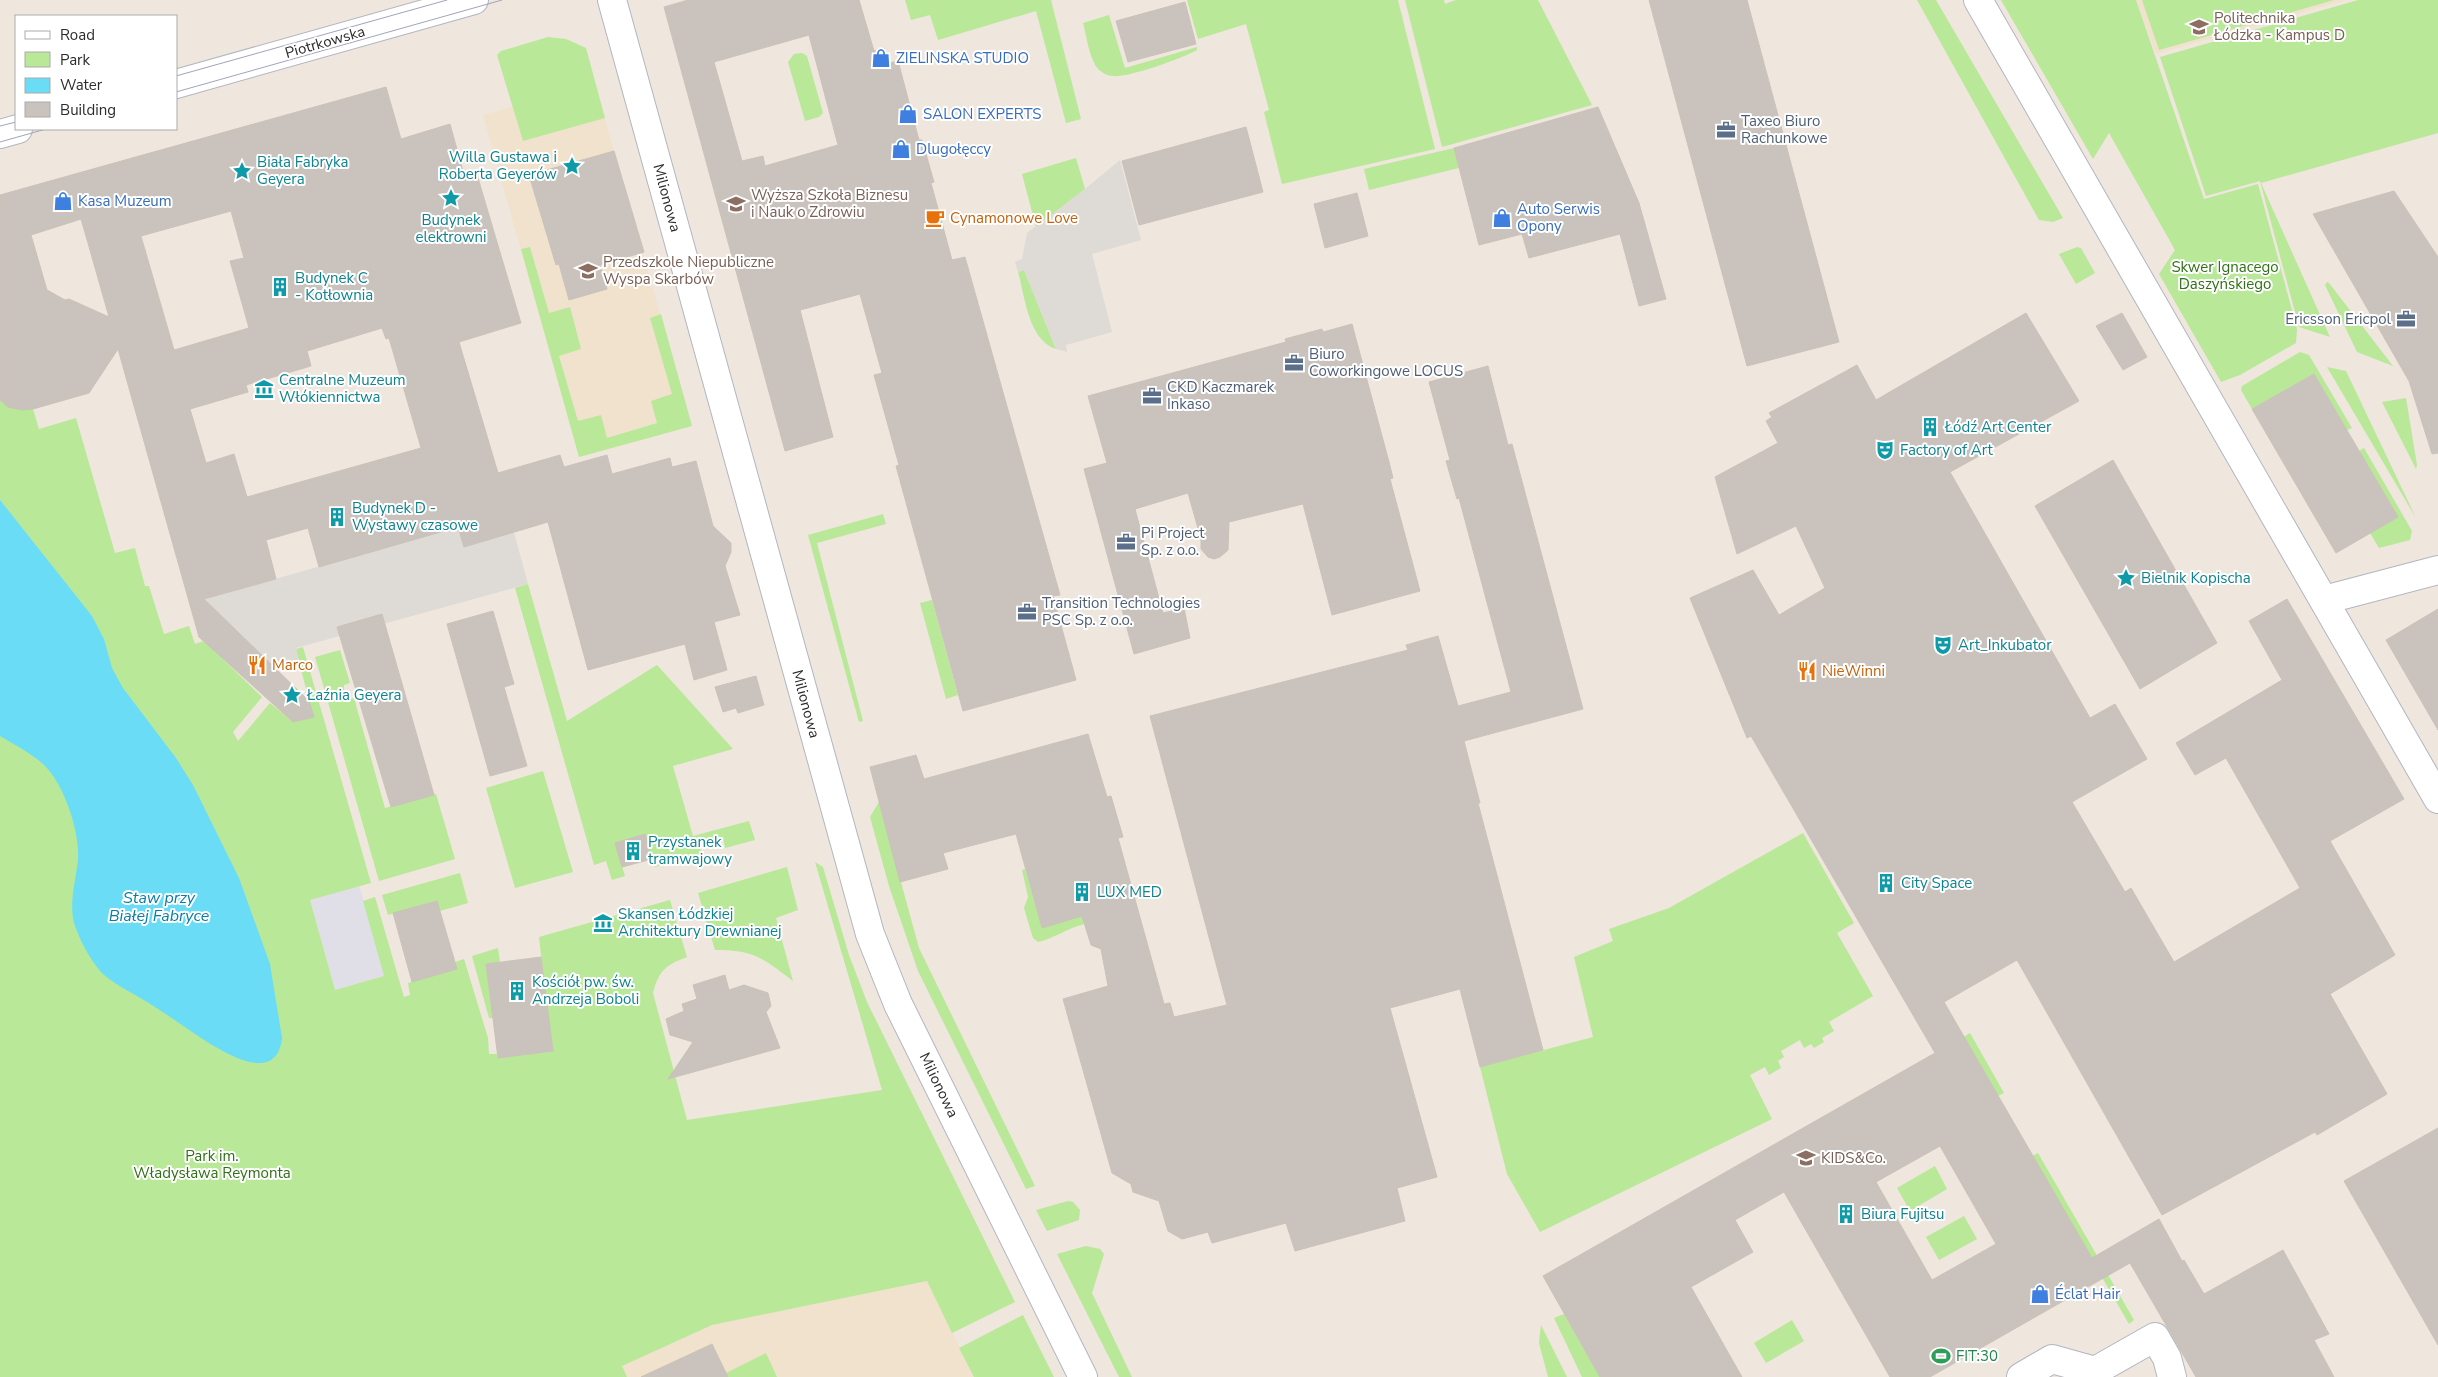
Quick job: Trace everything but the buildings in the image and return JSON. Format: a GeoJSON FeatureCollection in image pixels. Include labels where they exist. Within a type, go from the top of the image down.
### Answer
{"type":"FeatureCollection","features":[{"type":"Feature","properties":{"kind":"street","name":"Piotrkowska"},"geometry":{"type":"LineString","coordinates":[[178,83],[473,0]]}},
{"type":"Feature","properties":{"kind":"street","name":"Milionowa"},"geometry":{"type":"LineString","coordinates":[[612,0],[870,934],[898,1004],[1083,1377]]}},
{"type":"Feature","properties":{"kind":"street"},"geometry":{"type":"LineString","coordinates":[[1978,0],[2438,799]]}},
{"type":"Feature","properties":{"kind":"street"},"geometry":{"type":"LineString","coordinates":[[0,134],[15,130]]}},
{"type":"Feature","properties":{"kind":"street"},"geometry":{"type":"LineString","coordinates":[[2324,600],[2438,570]]}},
{"type":"Feature","properties":{"kind":"street"},"geometry":{"type":"LineString","coordinates":[[2021,1377],[2052,1359],[2095,1371],[2155,1337],[2167,1358],[2172,1377]]}},
{"type":"Feature","properties":{"kind":"shaded area","name":"Politechnika Łódzka - Kampus D"},"geometry":{"type":"Polygon","coordinates":[[[2136,0],[2346,0],[2156,54],[2136,0]]]}},
{"type":"Feature","properties":{"kind":"shaded area","name":"Przedszkole Niepubliczne Wyspa Skarbów"},"geometry":{"type":"Polygon","coordinates":[[[586,53],[692,426],[579,457],[483,115],[513,107],[504,78],[586,53]]]}},
{"type":"Feature","properties":{"kind":"shaded area"},"geometry":{"type":"Polygon","coordinates":[[[1120,160],[1141,240],[1092,254],[1112,332],[1066,345],[1067,352],[1056,349],[1024,270],[1018,272],[1015,262],[1022,259],[1027,233],[1120,160]]]}},
{"type":"Feature","properties":{"kind":"shaded area"},"geometry":{"type":"Polygon","coordinates":[[[458,527],[464,546],[514,532],[528,584],[296,648],[299,663],[277,670],[191,603],[458,527]]]}},
{"type":"Feature","properties":{"kind":"shaded area"},"geometry":{"type":"Polygon","coordinates":[[[359,885],[384,976],[335,990],[310,900],[359,885]]]}},
{"type":"Feature","properties":{"kind":"shaded area"},"geometry":{"type":"Polygon","coordinates":[[[927,1281],[974,1377],[598,1377],[712,1325],[927,1281]]]}},
{"type":"Feature","properties":{"kind":"green space"},"geometry":{"type":"Polygon","coordinates":[[[905,0],[1051,0],[1081,119],[1066,123],[1036,11],[938,40],[930,15],[911,20],[905,0]]]}},
{"type":"Feature","properties":{"kind":"green space"},"geometry":{"type":"Polygon","coordinates":[[[1187,0],[1398,0],[1435,149],[1282,184],[1264,112],[1269,110],[1246,24],[1198,39],[1187,0]]]}},
{"type":"Feature","properties":{"kind":"green space"},"geometry":{"type":"Polygon","coordinates":[[[1405,0],[1444,0],[1445,4],[1456,0],[1538,0],[1592,105],[1442,147],[1405,0]]]}},
{"type":"Feature","properties":{"kind":"green space"},"geometry":{"type":"Polygon","coordinates":[[[1917,0],[1936,0],[2063,218],[2053,222],[2039,220],[1917,0]]]}},
{"type":"Feature","properties":{"kind":"green space","name":"Skwer Ignacego Daszyńskiego"},"geometry":{"type":"Polygon","coordinates":[[[2001,0],[2136,0],[2204,199],[2258,184],[2297,329],[2296,343],[2240,375],[2221,382],[2159,274],[2175,250],[2109,133],[2093,159],[2001,0]]]}},
{"type":"Feature","properties":{"kind":"green space","name":"Politechnika Łódzka - Kampus D"},"geometry":{"type":"Polygon","coordinates":[[[2142,0],[2334,0],[2159,50],[2142,0]]]}},
{"type":"Feature","properties":{"kind":"green space"},"geometry":{"type":"Polygon","coordinates":[[[2358,0],[2438,0],[2438,133],[2261,183],[2330,337],[2299,327],[2260,181],[2206,196],[2160,57],[2358,0]]]}},
{"type":"Feature","properties":{"kind":"green space"},"geometry":{"type":"Polygon","coordinates":[[[1109,15],[1125,68],[1197,47],[1197,50],[1142,71],[1120,76],[1107,75],[1099,70],[1093,60],[1083,23],[1109,15]]]}},
{"type":"Feature","properties":{"kind":"green space"},"geometry":{"type":"Polygon","coordinates":[[[548,37],[566,39],[586,48],[605,118],[523,141],[497,55],[501,51],[548,37]]]}},
{"type":"Feature","properties":{"kind":"green space"},"geometry":{"type":"Polygon","coordinates":[[[802,53],[807,56],[823,113],[819,117],[805,121],[788,62],[794,54],[802,53]]]}},
{"type":"Feature","properties":{"kind":"green space"},"geometry":{"type":"Polygon","coordinates":[[[1454,148],[1459,168],[1369,190],[1364,169],[1454,148]]]}},
{"type":"Feature","properties":{"kind":"green space"},"geometry":{"type":"Polygon","coordinates":[[[1076,158],[1085,189],[1036,227],[1022,174],[1076,158]]]}},
{"type":"Feature","properties":{"kind":"green space"},"geometry":{"type":"Polygon","coordinates":[[[530,247],[549,313],[570,307],[581,349],[559,356],[578,421],[601,415],[607,438],[657,423],[651,401],[672,394],[650,318],[661,314],[692,426],[579,457],[521,249],[530,247]]]}},
{"type":"Feature","properties":{"kind":"green space"},"geometry":{"type":"Polygon","coordinates":[[[2077,247],[2081,248],[2095,273],[2076,284],[2059,254],[2077,247]]]}},
{"type":"Feature","properties":{"kind":"green space"},"geometry":{"type":"Polygon","coordinates":[[[1024,270],[1056,349],[1039,337],[1029,316],[1018,272],[1024,270]]]}},
{"type":"Feature","properties":{"kind":"green space"},"geometry":{"type":"Polygon","coordinates":[[[2327,282],[2393,366],[2357,352],[2325,285],[2327,282]]]}},
{"type":"Feature","properties":{"kind":"green space"},"geometry":{"type":"Polygon","coordinates":[[[2300,352],[2309,355],[2352,428],[2347,430],[2314,374],[2252,409],[2241,390],[2242,386],[2300,352]]]}},
{"type":"Feature","properties":{"kind":"green space"},"geometry":{"type":"Polygon","coordinates":[[[2327,367],[2346,371],[2416,518],[2327,367]]]}},
{"type":"Feature","properties":{"kind":"green space"},"geometry":{"type":"Polygon","coordinates":[[[2406,398],[2417,465],[2416,469],[2382,402],[2406,398]]]}},
{"type":"Feature","properties":{"kind":"green space","name":"Park im. Władysława Reymonta"},"geometry":{"type":"Polygon","coordinates":[[[0,400],[15,409],[33,409],[39,429],[76,418],[115,553],[135,548],[145,586],[149,586],[164,634],[189,626],[195,644],[204,641],[262,697],[233,732],[238,741],[270,703],[293,722],[313,717],[296,649],[303,647],[371,883],[310,900],[335,990],[384,976],[363,901],[375,897],[404,997],[410,995],[408,983],[457,969],[455,962],[464,959],[488,1038],[489,1054],[497,1054],[498,1058],[552,1051],[539,937],[670,900],[687,957],[664,969],[653,993],[687,1120],[882,1090],[815,862],[823,867],[849,955],[867,1002],[1015,1302],[952,1333],[927,1281],[712,1325],[622,1366],[627,1377],[0,1377],[0,400]]]}},
{"type":"Feature","properties":{"kind":"green space"},"geometry":{"type":"Polygon","coordinates":[[[2364,448],[2412,531],[2410,540],[2379,548],[2370,533],[2397,517],[2359,451],[2364,448]]]}},
{"type":"Feature","properties":{"kind":"green space"},"geometry":{"type":"Polygon","coordinates":[[[883,514],[886,524],[817,543],[863,721],[859,722],[808,535],[883,514]]]}},
{"type":"Feature","properties":{"kind":"green space"},"geometry":{"type":"Polygon","coordinates":[[[528,584],[567,721],[657,665],[733,749],[673,766],[693,836],[749,821],[755,840],[725,848],[723,837],[699,843],[702,855],[655,867],[644,834],[615,843],[625,876],[612,880],[606,861],[594,865],[515,588],[528,584]]]}},
{"type":"Feature","properties":{"kind":"green space"},"geometry":{"type":"Polygon","coordinates":[[[932,600],[958,695],[946,699],[920,603],[932,600]]]}},
{"type":"Feature","properties":{"kind":"green space"},"geometry":{"type":"Polygon","coordinates":[[[340,650],[350,683],[344,685],[344,690],[326,695],[315,657],[340,650]]]}},
{"type":"Feature","properties":{"kind":"green space"},"geometry":{"type":"Polygon","coordinates":[[[346,697],[347,700],[354,698],[385,808],[436,794],[455,859],[379,881],[328,702],[346,697]]]}},
{"type":"Feature","properties":{"kind":"green space"},"geometry":{"type":"Polygon","coordinates":[[[543,771],[573,872],[515,888],[486,788],[543,771]]]}},
{"type":"Feature","properties":{"kind":"green space"},"geometry":{"type":"Polygon","coordinates":[[[879,802],[919,948],[1035,1186],[1026,1189],[918,971],[889,886],[870,817],[879,802]]]}},
{"type":"Feature","properties":{"kind":"green space"},"geometry":{"type":"Polygon","coordinates":[[[1803,833],[1854,923],[1837,933],[1873,996],[1829,1022],[1834,1031],[1822,1038],[1824,1042],[1814,1048],[1811,1044],[1804,1048],[1800,1040],[1781,1051],[1784,1057],[1778,1061],[1781,1068],[1769,1075],[1765,1067],[1750,1075],[1772,1119],[1540,1232],[1507,1174],[1480,1067],[1593,1037],[1574,957],[1613,941],[1609,929],[1669,908],[1803,833]]]}},
{"type":"Feature","properties":{"kind":"green space"},"geometry":{"type":"Polygon","coordinates":[[[787,867],[798,910],[776,918],[793,981],[774,966],[757,957],[728,950],[715,950],[698,893],[787,867]]]}},
{"type":"Feature","properties":{"kind":"green space"},"geometry":{"type":"Polygon","coordinates":[[[1025,869],[1042,928],[1082,916],[1085,924],[1044,941],[1038,942],[1033,938],[1024,908],[1028,897],[1022,870],[1025,869]]]}},
{"type":"Feature","properties":{"kind":"green space"},"geometry":{"type":"Polygon","coordinates":[[[460,873],[468,903],[440,911],[436,901],[388,915],[382,895],[460,873]]]}},
{"type":"Feature","properties":{"kind":"green space"},"geometry":{"type":"Polygon","coordinates":[[[498,948],[500,962],[486,964],[493,1018],[489,1018],[472,956],[498,948]]]}},
{"type":"Feature","properties":{"kind":"green space"},"geometry":{"type":"Polygon","coordinates":[[[1970,1033],[2004,1093],[1998,1096],[1964,1037],[1970,1033]]]}},
{"type":"Feature","properties":{"kind":"green space"},"geometry":{"type":"Polygon","coordinates":[[[2038,1153],[2134,1320],[2129,1324],[2032,1156],[2038,1153]]]}},
{"type":"Feature","properties":{"kind":"green space"},"geometry":{"type":"Polygon","coordinates":[[[1935,1166],[1947,1189],[1910,1211],[1897,1188],[1935,1166]]]}},
{"type":"Feature","properties":{"kind":"green space"},"geometry":{"type":"Polygon","coordinates":[[[1068,1201],[1073,1202],[1080,1210],[1079,1220],[1047,1231],[1036,1210],[1068,1201]]]}},
{"type":"Feature","properties":{"kind":"green space"},"geometry":{"type":"Polygon","coordinates":[[[1964,1216],[1977,1239],[1939,1260],[1926,1237],[1964,1216]]]}},
{"type":"Feature","properties":{"kind":"green space"},"geometry":{"type":"Polygon","coordinates":[[[1086,1246],[1100,1249],[1104,1254],[1092,1293],[1132,1377],[1119,1377],[1057,1254],[1086,1246]]]}},
{"type":"Feature","properties":{"kind":"green space"},"geometry":{"type":"Polygon","coordinates":[[[1564,1314],[1600,1377],[1582,1377],[1554,1318],[1564,1314]]]}},
{"type":"Feature","properties":{"kind":"green space"},"geometry":{"type":"Polygon","coordinates":[[[1023,1315],[1054,1377],[974,1377],[959,1348],[1023,1315]]]}},
{"type":"Feature","properties":{"kind":"green space"},"geometry":{"type":"Polygon","coordinates":[[[1792,1320],[1804,1341],[1766,1363],[1754,1343],[1792,1320]]]}},
{"type":"Feature","properties":{"kind":"green space"},"geometry":{"type":"Polygon","coordinates":[[[1541,1324],[1567,1377],[1548,1377],[1539,1343],[1541,1324]]]}},
{"type":"Feature","properties":{"kind":"green space"},"geometry":{"type":"Polygon","coordinates":[[[766,1353],[777,1377],[720,1376],[766,1353]]]}},
{"type":"Feature","properties":{"kind":"water","name":"Staw przy Białej Fabryce"},"geometry":{"type":"Polygon","coordinates":[[[0,500],[92,616],[104,639],[112,668],[123,688],[176,758],[193,785],[239,878],[270,964],[282,1038],[277,1055],[266,1062],[252,1062],[235,1057],[194,1034],[149,1003],[119,986],[101,972],[83,945],[75,926],[72,910],[78,848],[73,822],[64,796],[51,773],[44,765],[0,736],[0,500]]]}},
{"type":"Feature","properties":{"kind":"tram line"},"geometry":{"type":"LineString","coordinates":[[178,75],[447,0]]}},
{"type":"Feature","properties":{"kind":"tram line"},"geometry":{"type":"LineString","coordinates":[[178,91],[502,0]]}},
{"type":"Feature","properties":{"kind":"tram line"},"geometry":{"type":"LineString","coordinates":[[0,126],[15,122]]}},
{"type":"Feature","properties":{"kind":"tram line"},"geometry":{"type":"LineString","coordinates":[[0,142],[42,130]]}},
{"type":"Feature","properties":{"kind":"place","name":"Politechnika Łódzka - Kampus D"},"geometry":{"type":"Point","coordinates":[2199,27]}},
{"type":"Feature","properties":{"kind":"place","name":"ZIELINSKA STUDIO"},"geometry":{"type":"Point","coordinates":[881,58]}},
{"type":"Feature","properties":{"kind":"place","name":"SALON EXPERTS"},"geometry":{"type":"Point","coordinates":[908,114]}},
{"type":"Feature","properties":{"kind":"place","name":"Taxeo Biuro Rachunkowe"},"geometry":{"type":"Point","coordinates":[1726,130]}},
{"type":"Feature","properties":{"kind":"place","name":"Dlugołęccy"},"geometry":{"type":"Point","coordinates":[901,149]}},
{"type":"Feature","properties":{"kind":"place","name":"Willa Gustawa i Roberta Geyerów"},"geometry":{"type":"Point","coordinates":[572,166]}},
{"type":"Feature","properties":{"kind":"place","name":"Biała Fabryka Geyera"},"geometry":{"type":"Point","coordinates":[242,171]}},
{"type":"Feature","properties":{"kind":"place","name":"Budynek elektrowni"},"geometry":{"type":"Point","coordinates":[451,198]}},
{"type":"Feature","properties":{"kind":"place","name":"Kasa Muzeum"},"geometry":{"type":"Point","coordinates":[63,201]}},
{"type":"Feature","properties":{"kind":"place","name":"Wyższa Szkoła Biznesu i Nauk o Zdrowiu"},"geometry":{"type":"Point","coordinates":[736,204]}},
{"type":"Feature","properties":{"kind":"place","name":"Cynamonowe Love"},"geometry":{"type":"Point","coordinates":[935,218]}},
{"type":"Feature","properties":{"kind":"place","name":"Auto Serwis Opony"},"geometry":{"type":"Point","coordinates":[1502,218]}},
{"type":"Feature","properties":{"kind":"place","name":"Przedszkole Niepubliczne Wyspa Skarbów"},"geometry":{"type":"Point","coordinates":[588,271]}},
{"type":"Feature","properties":{"kind":"place","name":"Budynek C - Kotłownia"},"geometry":{"type":"Point","coordinates":[280,287]}},
{"type":"Feature","properties":{"kind":"place","name":"Ericsson Ericpol"},"geometry":{"type":"Point","coordinates":[2406,319]}},
{"type":"Feature","properties":{"kind":"place","name":"Biuro Coworkingowe LOCUS"},"geometry":{"type":"Point","coordinates":[1294,363]}},
{"type":"Feature","properties":{"kind":"place","name":"Centralne Muzeum Włókiennictwa"},"geometry":{"type":"Point","coordinates":[264,389]}},
{"type":"Feature","properties":{"kind":"place","name":"CKD Kaczmarek Inkaso"},"geometry":{"type":"Point","coordinates":[1152,396]}},
{"type":"Feature","properties":{"kind":"place","name":"Łódź Art Center"},"geometry":{"type":"Point","coordinates":[1930,427]}},
{"type":"Feature","properties":{"kind":"place","name":"Factory of Art"},"geometry":{"type":"Point","coordinates":[1885,450]}},
{"type":"Feature","properties":{"kind":"place","name":"Budynek D - Wystawy czasowe"},"geometry":{"type":"Point","coordinates":[337,517]}},
{"type":"Feature","properties":{"kind":"place","name":"Pi Project Sp. z o.o."},"geometry":{"type":"Point","coordinates":[1126,542]}},
{"type":"Feature","properties":{"kind":"place","name":"Bielnik Kopischa"},"geometry":{"type":"Point","coordinates":[2126,578]}},
{"type":"Feature","properties":{"kind":"place","name":"Transition Technologies PSC Sp. z o.o."},"geometry":{"type":"Point","coordinates":[1027,612]}},
{"type":"Feature","properties":{"kind":"place","name":"Art_Inkubator"},"geometry":{"type":"Point","coordinates":[1943,645]}},
{"type":"Feature","properties":{"kind":"place","name":"Marco"},"geometry":{"type":"Point","coordinates":[257,665]}},
{"type":"Feature","properties":{"kind":"place","name":"NieWinni"},"geometry":{"type":"Point","coordinates":[1807,671]}},
{"type":"Feature","properties":{"kind":"place","name":"Łaźnia Geyera"},"geometry":{"type":"Point","coordinates":[292,695]}},
{"type":"Feature","properties":{"kind":"place","name":"Przystanek tramwajowy"},"geometry":{"type":"Point","coordinates":[633,851]}},
{"type":"Feature","properties":{"kind":"place","name":"City Space"},"geometry":{"type":"Point","coordinates":[1886,883]}},
{"type":"Feature","properties":{"kind":"place","name":"LUX MED"},"geometry":{"type":"Point","coordinates":[1082,892]}},
{"type":"Feature","properties":{"kind":"place","name":"Skansen Łódzkiej Architektury Drewnianej"},"geometry":{"type":"Point","coordinates":[603,923]}},
{"type":"Feature","properties":{"kind":"place","name":"Kościół pw. św. Andrzeja Boboli"},"geometry":{"type":"Point","coordinates":[517,991]}},
{"type":"Feature","properties":{"kind":"place","name":"KIDS&Co."},"geometry":{"type":"Point","coordinates":[1806,1158]}},
{"type":"Feature","properties":{"kind":"place","name":"Biura Fujitsu"},"geometry":{"type":"Point","coordinates":[1846,1214]}},
{"type":"Feature","properties":{"kind":"place","name":"Éclat Hair"},"geometry":{"type":"Point","coordinates":[2040,1294]}},
{"type":"Feature","properties":{"kind":"place","name":"FIT:30"},"geometry":{"type":"Point","coordinates":[1941,1356]}}]}
